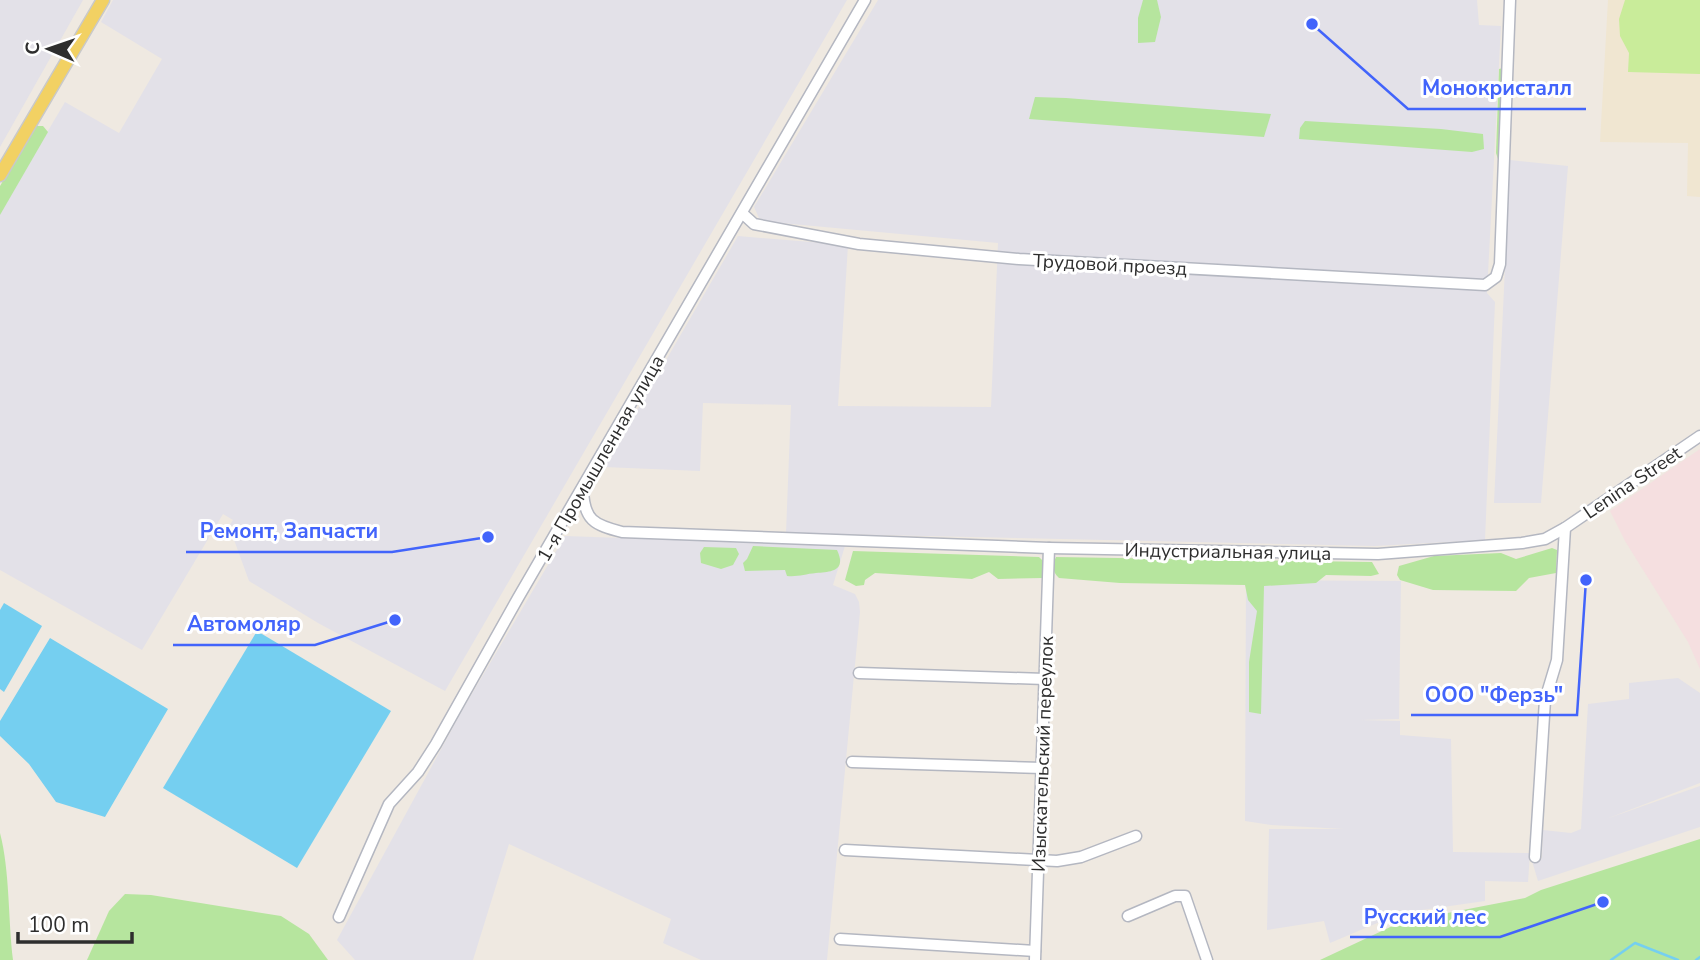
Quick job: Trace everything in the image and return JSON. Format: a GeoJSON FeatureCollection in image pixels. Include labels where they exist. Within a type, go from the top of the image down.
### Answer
{"type":"FeatureCollection","features":[{"type":"Feature","properties":{"kind":"main road"},"geometry":{"type":"LineString","coordinates":[[0,175],[103,0]]}},
{"type":"Feature","properties":{"kind":"street","name":"1-я Промышленная улица"},"geometry":{"type":"LineString","coordinates":[[339,917],[389,804],[418,772],[430,754],[506,618],[583,490],[865,0]]}},
{"type":"Feature","properties":{"kind":"street","name":"Трудовой проезд"},"geometry":{"type":"LineString","coordinates":[[742,213],[754,224],[866,244],[1037,260],[1485,285],[1496,277],[1500,264],[1510,0]]}},
{"type":"Feature","properties":{"kind":"street","name":"Lenina Street"},"geometry":{"type":"LineString","coordinates":[[1565,528],[1700,436]]}},
{"type":"Feature","properties":{"kind":"street","name":"Индустриальная улица"},"geometry":{"type":"LineString","coordinates":[[583,490],[583,507],[590,519],[603,527],[622,532],[1049,548],[1388,554],[1522,543],[1545,539],[1565,528]]}},
{"type":"Feature","properties":{"kind":"street"},"geometry":{"type":"LineString","coordinates":[[1535,857],[1545,700],[1557,660],[1565,528]]}},
{"type":"Feature","properties":{"kind":"street","name":"Изыскательский переулок"},"geometry":{"type":"LineString","coordinates":[[1035,955],[1049,548]]}},
{"type":"Feature","properties":{"kind":"street"},"geometry":{"type":"LineString","coordinates":[[859,673],[1045,679]]}},
{"type":"Feature","properties":{"kind":"street"},"geometry":{"type":"LineString","coordinates":[[852,762],[1042,768]]}},
{"type":"Feature","properties":{"kind":"street"},"geometry":{"type":"LineString","coordinates":[[845,850],[1068,861],[1136,836]]}},
{"type":"Feature","properties":{"kind":"street"},"geometry":{"type":"LineString","coordinates":[[1128,916],[1175,896],[1185,896],[1207,960]]}},
{"type":"Feature","properties":{"kind":"street"},"geometry":{"type":"LineString","coordinates":[[839,939],[1035,955]]}},
{"type":"Feature","properties":{"kind":"shaded area"},"geometry":{"type":"Polygon","coordinates":[[[0,0],[83,0],[0,147],[0,0]]]}},
{"type":"Feature","properties":{"kind":"shaded area"},"geometry":{"type":"Polygon","coordinates":[[[113,0],[847,0],[445,691],[318,623],[249,581],[229,526],[233,520],[223,514],[142,650],[0,570],[0,212],[65,102],[119,133],[162,59],[101,22],[113,0]]]}},
{"type":"Feature","properties":{"kind":"shaded area"},"geometry":{"type":"Polygon","coordinates":[[[878,0],[1477,0],[1479,25],[1501,26],[1487,293],[1495,302],[1485,540],[1375,546],[786,533],[791,405],[703,403],[700,471],[604,467],[738,236],[848,245],[838,406],[991,407],[998,243],[770,222],[759,218],[754,207],[878,0]]]}},
{"type":"Feature","properties":{"kind":"shaded area"},"geometry":{"type":"Polygon","coordinates":[[[1608,0],[1700,0],[1700,197],[1687,196],[1688,143],[1600,142],[1608,0]]]}},
{"type":"Feature","properties":{"kind":"shaded area"},"geometry":{"type":"Polygon","coordinates":[[[1510,160],[1568,166],[1541,503],[1494,503],[1510,160]]]}},
{"type":"Feature","properties":{"kind":"shaded area"},"geometry":{"type":"Polygon","coordinates":[[[1700,449],[1700,669],[1688,642],[1625,541],[1610,511],[1700,449]]]}},
{"type":"Feature","properties":{"kind":"shaded area"},"geometry":{"type":"Polygon","coordinates":[[[565,536],[845,546],[833,585],[855,594],[860,612],[827,960],[701,960],[663,943],[671,919],[509,844],[473,960],[355,960],[337,940],[463,709],[565,536]]]}},
{"type":"Feature","properties":{"kind":"shaded area"},"geometry":{"type":"Polygon","coordinates":[[[1246,580],[1401,581],[1399,719],[1361,720],[1400,721],[1400,735],[1451,739],[1453,852],[1530,853],[1528,882],[1485,881],[1485,901],[1401,913],[1330,943],[1324,921],[1267,930],[1269,829],[1344,829],[1245,821],[1246,580]]]}},
{"type":"Feature","properties":{"kind":"shaded area"},"geometry":{"type":"Polygon","coordinates":[[[1678,678],[1700,693],[1700,783],[1606,819],[1700,786],[1700,827],[1538,881],[1532,861],[1542,858],[1543,830],[1571,833],[1581,829],[1588,704],[1629,699],[1629,683],[1678,678]]]}},
{"type":"Feature","properties":{"kind":"green space"},"geometry":{"type":"Polygon","coordinates":[[[1143,0],[1157,0],[1161,17],[1155,42],[1138,43],[1138,18],[1143,0]]]}},
{"type":"Feature","properties":{"kind":"green space"},"geometry":{"type":"Polygon","coordinates":[[[1625,0],[1700,0],[1700,74],[1628,72],[1629,53],[1620,36],[1619,19],[1625,0]]]}},
{"type":"Feature","properties":{"kind":"green space"},"geometry":{"type":"Polygon","coordinates":[[[1503,68],[1502,156],[1498,159],[1499,69],[1503,68]]]}},
{"type":"Feature","properties":{"kind":"green space"},"geometry":{"type":"Polygon","coordinates":[[[1035,97],[1271,114],[1264,137],[1029,119],[1035,97]]]}},
{"type":"Feature","properties":{"kind":"green space"},"geometry":{"type":"Polygon","coordinates":[[[1305,121],[1483,134],[1484,149],[1472,152],[1299,139],[1300,128],[1305,121]]]}},
{"type":"Feature","properties":{"kind":"green space"},"geometry":{"type":"Polygon","coordinates":[[[36,126],[43,126],[48,132],[0,215],[0,186],[36,126]]]}},
{"type":"Feature","properties":{"kind":"green space"},"geometry":{"type":"Polygon","coordinates":[[[753,546],[837,550],[840,562],[832,571],[795,576],[787,576],[785,570],[745,571],[743,563],[753,546]]]}},
{"type":"Feature","properties":{"kind":"green space"},"geometry":{"type":"Polygon","coordinates":[[[704,547],[736,548],[739,554],[733,565],[721,569],[701,563],[700,553],[704,547]]]}},
{"type":"Feature","properties":{"kind":"green space"},"geometry":{"type":"Polygon","coordinates":[[[1552,548],[1557,550],[1556,573],[1529,578],[1516,591],[1433,590],[1400,580],[1397,575],[1399,566],[1434,556],[1501,553],[1516,559],[1552,548]]]}},
{"type":"Feature","properties":{"kind":"green space"},"geometry":{"type":"Polygon","coordinates":[[[853,551],[1039,557],[1043,561],[1043,578],[998,579],[989,572],[972,579],[875,573],[865,580],[864,585],[856,586],[845,580],[853,551]]]}},
{"type":"Feature","properties":{"kind":"green space"},"geometry":{"type":"Polygon","coordinates":[[[1056,557],[1372,562],[1379,574],[1326,575],[1316,583],[1264,586],[1261,714],[1249,712],[1249,662],[1257,611],[1248,600],[1245,585],[1120,583],[1059,578],[1053,568],[1056,557]]]}},
{"type":"Feature","properties":{"kind":"green space"},"geometry":{"type":"Polygon","coordinates":[[[0,833],[6,863],[13,960],[0,960],[0,833]]]}},
{"type":"Feature","properties":{"kind":"green space"},"geometry":{"type":"Polygon","coordinates":[[[1700,839],[1700,960],[1320,960],[1401,922],[1525,898],[1541,890],[1700,839]]]}},
{"type":"Feature","properties":{"kind":"green space"},"geometry":{"type":"Polygon","coordinates":[[[125,894],[151,895],[281,916],[309,934],[328,960],[87,960],[109,911],[125,894]]]}},
{"type":"Feature","properties":{"kind":"water"},"geometry":{"type":"Polygon","coordinates":[[[4,603],[42,626],[4,692],[0,689],[0,610],[4,603]]]}},
{"type":"Feature","properties":{"kind":"water"},"geometry":{"type":"Polygon","coordinates":[[[257,631],[391,711],[297,868],[163,788],[257,631]]]}},
{"type":"Feature","properties":{"kind":"water"},"geometry":{"type":"Polygon","coordinates":[[[50,638],[168,709],[105,817],[56,802],[29,764],[0,736],[0,721],[50,638]]]}},
{"type":"Feature","properties":{"kind":"waterway"},"geometry":{"type":"LineString","coordinates":[[1611,960],[1635,943],[1678,960]]}},
{"type":"Feature","properties":{"kind":"waterway"},"geometry":{"type":"LineString","coordinates":[[1696,960],[1700,957]]}},
{"type":"Feature","properties":{"kind":"place","name":"Монокристалл"},"geometry":{"type":"Point","coordinates":[1312,24]}},
{"type":"Feature","properties":{"kind":"place","name":"Ремонт, Запчасти"},"geometry":{"type":"Point","coordinates":[488,537]}},
{"type":"Feature","properties":{"kind":"place","name":"ООО \"Ферзь\""},"geometry":{"type":"Point","coordinates":[1586,580]}},
{"type":"Feature","properties":{"kind":"place","name":"Автомоляр"},"geometry":{"type":"Point","coordinates":[395,620]}},
{"type":"Feature","properties":{"kind":"place","name":"Русский лес"},"geometry":{"type":"Point","coordinates":[1603,902]}}]}
